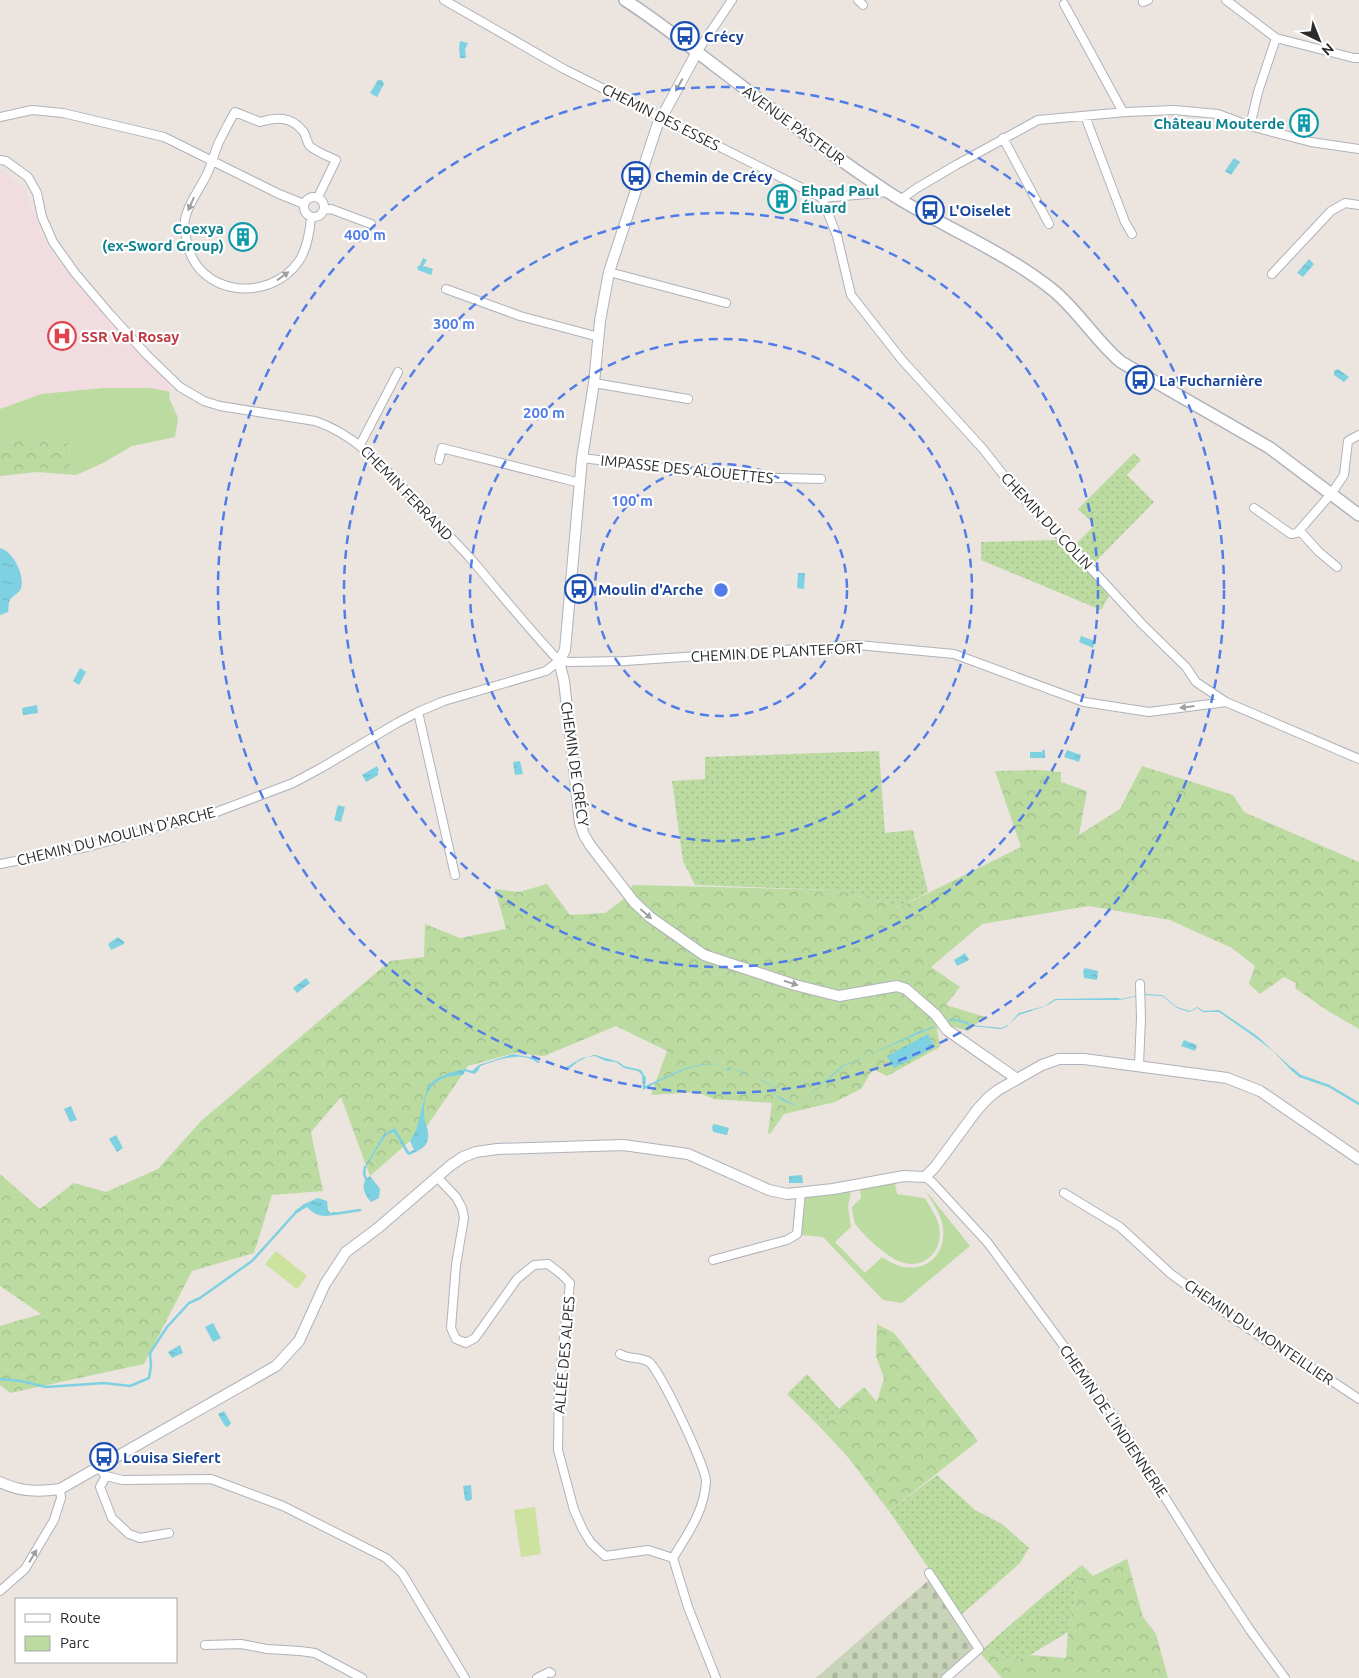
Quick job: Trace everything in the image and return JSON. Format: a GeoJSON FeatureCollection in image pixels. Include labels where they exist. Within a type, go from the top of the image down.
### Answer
{"type":"FeatureCollection","features":[{"type":"Feature","properties":{"kind":"main road","name":"AVENUE PASTEUR"},"geometry":{"type":"LineString","coordinates":[[625,0],[825,149],[888,192],[999,253],[1054,291],[1082,320],[1105,349],[1121,362],[1270,448],[1359,515]]}},
{"type":"Feature","properties":{"kind":"street","name":"CHEMIN DES ESSES"},"geometry":{"type":"LineString","coordinates":[[444,0],[539,56],[822,198]]}},
{"type":"Feature","properties":{"kind":"street"},"geometry":{"type":"LineString","coordinates":[[697,52],[732,0]]}},
{"type":"Feature","properties":{"kind":"street"},"geometry":{"type":"LineString","coordinates":[[1226,0],[1276,38],[1359,58]]}},
{"type":"Feature","properties":{"kind":"street"},"geometry":{"type":"LineString","coordinates":[[1064,4],[1123,112]]}},
{"type":"Feature","properties":{"kind":"street"},"geometry":{"type":"LineString","coordinates":[[1250,126],[1258,92],[1276,38]]}},
{"type":"Feature","properties":{"kind":"street","name":"CHEMIN DE CRÉCY"},"geometry":{"type":"LineString","coordinates":[[697,52],[661,117],[609,272],[600,321],[594,383],[582,458],[565,650],[559,661],[564,681],[580,823],[590,845],[634,902],[650,917],[704,955],[839,996],[897,986],[906,989],[936,1015],[947,1030],[1017,1079]]}},
{"type":"Feature","properties":{"kind":"street"},"geometry":{"type":"LineString","coordinates":[[0,117],[32,110],[63,113],[164,137],[279,194],[304,204]]}},
{"type":"Feature","properties":{"kind":"street"},"geometry":{"type":"LineString","coordinates":[[900,200],[917,188],[1003,138],[1038,120],[1123,112],[1174,110],[1200,112],[1218,114],[1250,126],[1311,142],[1359,149]]}},
{"type":"Feature","properties":{"kind":"street"},"geometry":{"type":"LineString","coordinates":[[311,217],[300,260],[290,271],[267,286],[253,289],[229,287],[219,284],[201,270],[191,256],[185,233],[185,219],[188,209],[213,160],[218,144],[234,112],[260,122],[273,118],[292,121],[302,130],[309,146],[336,160],[318,197]]}},
{"type":"Feature","properties":{"kind":"street"},"geometry":{"type":"LineString","coordinates":[[1086,116],[1125,222],[1132,234]]}},
{"type":"Feature","properties":{"kind":"street"},"geometry":{"type":"LineString","coordinates":[[1003,138],[1049,224]]}},
{"type":"Feature","properties":{"kind":"street","name":"CHEMIN FERRAND"},"geometry":{"type":"LineString","coordinates":[[0,160],[6,161],[28,177],[37,194],[42,217],[53,242],[108,313],[180,387],[189,393],[220,406],[315,421],[340,431],[360,445],[378,461],[470,558],[528,628],[559,661]]}},
{"type":"Feature","properties":{"kind":"street"},"geometry":{"type":"LineString","coordinates":[[822,198],[888,192]]}},
{"type":"Feature","properties":{"kind":"street"},"geometry":{"type":"LineString","coordinates":[[311,217],[306,213],[305,201],[311,197],[318,197]]}},
{"type":"Feature","properties":{"kind":"street"},"geometry":{"type":"LineString","coordinates":[[318,197],[323,203],[324,210]]}},
{"type":"Feature","properties":{"kind":"street","name":"CHEMIN DU COLIN"},"geometry":{"type":"LineString","coordinates":[[822,198],[837,236],[851,296],[902,360],[983,449],[1016,491],[1142,624],[1186,667],[1196,682],[1226,702],[1359,759]]}},
{"type":"Feature","properties":{"kind":"street"},"geometry":{"type":"LineString","coordinates":[[1272,274],[1331,211],[1344,203],[1359,205]]}},
{"type":"Feature","properties":{"kind":"street"},"geometry":{"type":"LineString","coordinates":[[311,217],[320,215],[324,210],[331,209],[371,224]]}},
{"type":"Feature","properties":{"kind":"street"},"geometry":{"type":"LineString","coordinates":[[609,272],[726,303]]}},
{"type":"Feature","properties":{"kind":"street"},"geometry":{"type":"LineString","coordinates":[[446,289],[520,316],[599,336]]}},
{"type":"Feature","properties":{"kind":"street"},"geometry":{"type":"LineString","coordinates":[[360,445],[398,372]]}},
{"type":"Feature","properties":{"kind":"street"},"geometry":{"type":"LineString","coordinates":[[594,383],[688,399]]}},
{"type":"Feature","properties":{"kind":"street"},"geometry":{"type":"LineString","coordinates":[[1254,508],[1291,534],[1297,534],[1331,494],[1344,475],[1348,442],[1359,435]]}},
{"type":"Feature","properties":{"kind":"street"},"geometry":{"type":"LineString","coordinates":[[440,460],[442,448],[580,483]]}},
{"type":"Feature","properties":{"kind":"street","name":"IMPASSE DES ALOUETTES"},"geometry":{"type":"LineString","coordinates":[[582,458],[739,477],[821,480]]}},
{"type":"Feature","properties":{"kind":"street"},"geometry":{"type":"LineString","coordinates":[[1300,531],[1319,552],[1337,567]]}},
{"type":"Feature","properties":{"kind":"street","name":"CHEMIN DE PLANTEFORT"},"geometry":{"type":"LineString","coordinates":[[559,661],[625,661],[858,645],[954,654],[1084,702],[1149,712],[1226,702]]}},
{"type":"Feature","properties":{"kind":"street","name":"CHEMIN DU MOULIN D'ARCHE"},"geometry":{"type":"LineString","coordinates":[[0,864],[87,846],[214,813],[293,783],[337,759],[397,722],[418,712],[444,701],[546,671],[559,661]]}},
{"type":"Feature","properties":{"kind":"street"},"geometry":{"type":"LineString","coordinates":[[418,712],[455,875]]}},
{"type":"Feature","properties":{"kind":"street"},"geometry":{"type":"LineString","coordinates":[[1139,1065],[1141,991]]}},
{"type":"Feature","properties":{"kind":"street"},"geometry":{"type":"LineString","coordinates":[[0,1482],[25,1491],[41,1492],[60,1488],[276,1366],[299,1341],[325,1284],[346,1252],[378,1228],[463,1157],[476,1152],[497,1149],[623,1145],[688,1154],[769,1190],[787,1194],[833,1189],[904,1176],[925,1177],[935,1167],[988,1098],[998,1090],[1042,1065],[1059,1059],[1084,1059],[1227,1078],[1260,1091],[1359,1159]]}},
{"type":"Feature","properties":{"kind":"street","name":"ALLÉE DES ALPES"},"geometry":{"type":"LineString","coordinates":[[437,1177],[456,1197],[462,1208],[464,1218],[456,1265],[451,1328],[456,1339],[466,1343],[475,1338],[516,1280],[534,1265],[548,1264],[570,1283],[559,1384],[558,1450],[574,1510],[591,1543],[605,1556],[648,1550],[673,1558]]}},
{"type":"Feature","properties":{"kind":"street","name":"CHEMIN DE L'INDIENNERIE"},"geometry":{"type":"LineString","coordinates":[[925,1177],[932,1182],[988,1243],[1069,1353],[1119,1424],[1250,1630],[1285,1678]]}},
{"type":"Feature","properties":{"kind":"street"},"geometry":{"type":"LineString","coordinates":[[713,1260],[787,1240],[797,1234],[801,1192]]}},
{"type":"Feature","properties":{"kind":"street","name":"CHEMIN DU MONTEILLIER"},"geometry":{"type":"LineString","coordinates":[[1064,1193],[1120,1227],[1171,1274],[1270,1344],[1302,1361],[1359,1399]]}},
{"type":"Feature","properties":{"kind":"street"},"geometry":{"type":"LineString","coordinates":[[620,1354],[625,1357],[639,1357],[651,1364],[678,1410],[706,1480],[701,1511],[673,1558],[688,1608],[716,1678]]}},
{"type":"Feature","properties":{"kind":"street"},"geometry":{"type":"LineString","coordinates":[[98,1467],[106,1476],[124,1480],[211,1479],[283,1506],[386,1558],[402,1573],[465,1678]]}},
{"type":"Feature","properties":{"kind":"street"},"geometry":{"type":"LineString","coordinates":[[106,1476],[100,1487],[112,1518],[130,1534],[140,1538],[169,1533]]}},
{"type":"Feature","properties":{"kind":"street"},"geometry":{"type":"LineString","coordinates":[[0,1591],[25,1569],[54,1520],[61,1498],[60,1488]]}},
{"type":"Feature","properties":{"kind":"street"},"geometry":{"type":"LineString","coordinates":[[929,1574],[979,1649],[946,1678]]}},
{"type":"Feature","properties":{"kind":"street"},"geometry":{"type":"LineString","coordinates":[[205,1645],[241,1644],[268,1649],[315,1653],[362,1678]]}},
{"type":"Feature","properties":{"kind":"street"},"geometry":{"type":"LineString","coordinates":[[538,1678],[549,1672],[551,1673]]}},
{"type":"Feature","properties":{"kind":"shaded area","name":"SSR Val Rosay"},"geometry":{"type":"Polygon","coordinates":[[[0,169],[25,190],[42,236],[54,255],[92,301],[168,383],[169,397],[178,418],[175,437],[132,446],[103,463],[76,475],[70,465],[26,438],[0,444],[0,169]]]}},
{"type":"Feature","properties":{"kind":"green space"},"geometry":{"type":"Polygon","coordinates":[[[104,388],[151,388],[170,392],[169,398],[178,418],[175,437],[132,446],[103,463],[76,475],[70,465],[69,443],[26,438],[0,444],[0,409],[41,394],[104,388]]]}},
{"type":"Feature","properties":{"kind":"green space"},"geometry":{"type":"Polygon","coordinates":[[[26,438],[69,443],[70,465],[76,475],[37,472],[0,476],[0,444],[26,438]]]}},
{"type":"Feature","properties":{"kind":"green space"},"geometry":{"type":"Polygon","coordinates":[[[1134,453],[1141,460],[1127,475],[1154,502],[1093,564],[1074,546],[1095,525],[1078,509],[1134,453]]]}},
{"type":"Feature","properties":{"kind":"green space"},"geometry":{"type":"Polygon","coordinates":[[[1057,540],[1110,594],[1101,610],[981,560],[981,542],[1057,540]]]}},
{"type":"Feature","properties":{"kind":"green space"},"geometry":{"type":"Polygon","coordinates":[[[879,751],[885,833],[913,830],[928,892],[900,907],[835,890],[695,885],[683,861],[672,781],[705,779],[705,757],[879,751]]]}},
{"type":"Feature","properties":{"kind":"green space"},"geometry":{"type":"Polygon","coordinates":[[[1142,766],[1233,795],[1244,812],[1359,862],[1359,1029],[1328,1011],[1295,988],[1296,983],[1284,977],[1260,994],[1249,984],[1255,966],[1232,948],[1170,920],[1089,906],[982,924],[931,967],[960,987],[946,1005],[985,1017],[968,1031],[936,1022],[940,1047],[887,1076],[873,1069],[861,1089],[835,1102],[784,1114],[770,1134],[768,1133],[772,1103],[714,1099],[697,1092],[651,1095],[667,1051],[616,1026],[544,1056],[514,1053],[468,1066],[427,1126],[370,1176],[341,1097],[311,1132],[323,1191],[272,1195],[254,1253],[192,1271],[144,1364],[10,1393],[0,1385],[0,1326],[41,1314],[0,1286],[0,1174],[40,1209],[74,1183],[106,1192],[158,1169],[201,1121],[390,961],[424,957],[425,924],[460,938],[506,929],[495,889],[519,892],[547,884],[570,915],[605,913],[625,898],[633,885],[835,890],[900,907],[1021,847],[995,771],[1039,770],[1061,772],[1061,782],[1087,791],[1079,835],[1120,809],[1142,766]]]}},
{"type":"Feature","properties":{"kind":"green space"},"geometry":{"type":"Polygon","coordinates":[[[895,1183],[897,1194],[925,1198],[938,1222],[940,1231],[937,1248],[926,1260],[919,1263],[910,1264],[896,1260],[865,1235],[854,1221],[852,1207],[861,1198],[860,1189],[895,1183]]]}},
{"type":"Feature","properties":{"kind":"green space"},"geometry":{"type":"Polygon","coordinates":[[[851,1190],[848,1207],[851,1227],[835,1242],[865,1273],[882,1257],[897,1265],[910,1268],[919,1267],[934,1258],[942,1243],[942,1223],[926,1191],[970,1246],[902,1303],[883,1300],[823,1237],[800,1235],[804,1198],[851,1190]]]}},
{"type":"Feature","properties":{"kind":"green space"},"geometry":{"type":"Polygon","coordinates":[[[276,1251],[307,1276],[297,1289],[265,1264],[276,1251]]]}},
{"type":"Feature","properties":{"kind":"green space"},"geometry":{"type":"Polygon","coordinates":[[[877,1324],[894,1333],[978,1441],[889,1511],[847,1456],[819,1426],[864,1387],[877,1402],[884,1378],[876,1356],[877,1324]]]}},
{"type":"Feature","properties":{"kind":"green space"},"geometry":{"type":"Polygon","coordinates":[[[807,1374],[839,1409],[819,1426],[787,1394],[807,1374]]]}},
{"type":"Feature","properties":{"kind":"green space"},"geometry":{"type":"Polygon","coordinates":[[[937,1475],[975,1510],[1002,1524],[1029,1548],[1020,1563],[961,1615],[889,1511],[937,1475]]]}},
{"type":"Feature","properties":{"kind":"green space"},"geometry":{"type":"Polygon","coordinates":[[[535,1507],[541,1554],[521,1557],[514,1510],[535,1507]]]}},
{"type":"Feature","properties":{"kind":"green space"},"geometry":{"type":"Polygon","coordinates":[[[1127,1559],[1143,1617],[1156,1634],[1168,1678],[1002,1678],[981,1654],[985,1647],[1012,1661],[1030,1655],[1066,1658],[1068,1632],[1082,1565],[1093,1576],[1127,1559]]]}},
{"type":"Feature","properties":{"kind":"green space"},"geometry":{"type":"Polygon","coordinates":[[[1082,1565],[1068,1632],[1030,1655],[1012,1661],[985,1647],[1046,1594],[1082,1565]]]}},
{"type":"Feature","properties":{"kind":"green space"},"geometry":{"type":"Polygon","coordinates":[[[930,1579],[973,1648],[941,1678],[816,1678],[930,1579]]]}},
{"type":"Feature","properties":{"kind":"water"},"geometry":{"type":"Polygon","coordinates":[[[460,41],[468,43],[465,49],[466,58],[460,58],[460,41]]]}},
{"type":"Feature","properties":{"kind":"water"},"geometry":{"type":"Polygon","coordinates":[[[378,80],[382,80],[384,84],[377,97],[370,93],[378,80]]]}},
{"type":"Feature","properties":{"kind":"water"},"geometry":{"type":"Polygon","coordinates":[[[1234,158],[1240,162],[1231,175],[1225,171],[1234,158]]]}},
{"type":"Feature","properties":{"kind":"water"},"geometry":{"type":"Polygon","coordinates":[[[423,258],[427,260],[423,266],[433,269],[431,275],[418,270],[417,267],[423,258]]]}},
{"type":"Feature","properties":{"kind":"water"},"geometry":{"type":"Polygon","coordinates":[[[1309,259],[1314,264],[1303,277],[1297,273],[1309,259]]]}},
{"type":"Feature","properties":{"kind":"water"},"geometry":{"type":"Polygon","coordinates":[[[1338,369],[1349,377],[1344,382],[1334,375],[1334,371],[1338,369]]]}},
{"type":"Feature","properties":{"kind":"water"},"geometry":{"type":"Polygon","coordinates":[[[0,548],[5,550],[17,564],[22,583],[20,590],[9,601],[8,612],[0,615],[0,548]]]}},
{"type":"Feature","properties":{"kind":"water"},"geometry":{"type":"Polygon","coordinates":[[[798,573],[805,573],[804,589],[797,588],[798,573]]]}},
{"type":"Feature","properties":{"kind":"water"},"geometry":{"type":"Polygon","coordinates":[[[1081,636],[1095,641],[1093,648],[1079,642],[1081,636]]]}},
{"type":"Feature","properties":{"kind":"water"},"geometry":{"type":"Polygon","coordinates":[[[80,668],[86,672],[79,685],[73,681],[80,668]]]}},
{"type":"Feature","properties":{"kind":"water"},"geometry":{"type":"Polygon","coordinates":[[[37,705],[38,713],[23,715],[22,708],[37,705]]]}},
{"type":"Feature","properties":{"kind":"water"},"geometry":{"type":"Polygon","coordinates":[[[1042,750],[1045,750],[1045,758],[1030,758],[1030,752],[1042,752],[1042,750]]]}},
{"type":"Feature","properties":{"kind":"water"},"geometry":{"type":"Polygon","coordinates":[[[1067,750],[1081,755],[1079,762],[1064,757],[1067,750]]]}},
{"type":"Feature","properties":{"kind":"water"},"geometry":{"type":"Polygon","coordinates":[[[520,761],[523,774],[515,775],[513,762],[520,761]]]}},
{"type":"Feature","properties":{"kind":"water"},"geometry":{"type":"Polygon","coordinates":[[[377,766],[379,770],[378,775],[366,782],[362,775],[377,766]]]}},
{"type":"Feature","properties":{"kind":"water"},"geometry":{"type":"Polygon","coordinates":[[[338,805],[345,807],[341,822],[334,820],[338,805]]]}},
{"type":"Feature","properties":{"kind":"water"},"geometry":{"type":"Polygon","coordinates":[[[118,937],[124,944],[111,950],[108,944],[118,937]]]}},
{"type":"Feature","properties":{"kind":"water"},"geometry":{"type":"Polygon","coordinates":[[[965,953],[969,960],[957,966],[954,960],[965,953]]]}},
{"type":"Feature","properties":{"kind":"water"},"geometry":{"type":"Polygon","coordinates":[[[1085,968],[1098,971],[1097,980],[1084,978],[1083,971],[1085,968]]]}},
{"type":"Feature","properties":{"kind":"water"},"geometry":{"type":"Polygon","coordinates":[[[306,978],[310,983],[297,993],[293,988],[306,978]]]}},
{"type":"Feature","properties":{"kind":"water"},"geometry":{"type":"Polygon","coordinates":[[[1145,994],[1162,995],[1177,1007],[1190,1011],[1197,1007],[1204,1011],[1219,1010],[1257,1036],[1295,1071],[1293,1072],[1273,1051],[1219,1012],[1203,1012],[1197,1008],[1189,1012],[1177,1008],[1162,996],[1144,995],[1120,1000],[1056,1000],[1046,1006],[1019,1015],[1006,1027],[1001,1029],[970,1026],[952,1020],[949,1021],[951,1018],[968,1022],[971,1025],[1002,1028],[1009,1024],[1019,1013],[1045,1006],[1055,999],[1121,999],[1145,994]]]}},
{"type":"Feature","properties":{"kind":"water"},"geometry":{"type":"Polygon","coordinates":[[[939,1025],[844,1066],[797,1106],[842,1066],[920,1031],[939,1025]]]}},
{"type":"Feature","properties":{"kind":"water"},"geometry":{"type":"Polygon","coordinates":[[[928,1034],[935,1047],[894,1068],[887,1056],[928,1034]]]}},
{"type":"Feature","properties":{"kind":"water"},"geometry":{"type":"Polygon","coordinates":[[[1184,1040],[1197,1045],[1195,1051],[1181,1046],[1184,1040]]]}},
{"type":"Feature","properties":{"kind":"water"},"geometry":{"type":"Polygon","coordinates":[[[513,1054],[534,1058],[540,1062],[538,1063],[524,1057],[510,1057],[480,1066],[474,1074],[465,1071],[463,1075],[439,1080],[429,1089],[426,1096],[424,1117],[428,1140],[425,1146],[410,1155],[407,1154],[394,1132],[386,1135],[364,1168],[384,1134],[395,1128],[409,1152],[414,1150],[410,1141],[416,1130],[428,1086],[436,1079],[465,1069],[472,1071],[479,1065],[513,1054]]]}},
{"type":"Feature","properties":{"kind":"water"},"geometry":{"type":"Polygon","coordinates":[[[595,1055],[641,1070],[646,1078],[645,1086],[686,1068],[707,1064],[685,1070],[643,1090],[642,1075],[638,1071],[624,1068],[616,1062],[606,1061],[595,1056],[587,1057],[577,1062],[569,1069],[565,1070],[565,1068],[582,1058],[595,1055]]]}},
{"type":"Feature","properties":{"kind":"water"},"geometry":{"type":"Polygon","coordinates":[[[753,1077],[775,1087],[774,1093],[774,1087],[753,1077]]]}},
{"type":"Feature","properties":{"kind":"water"},"geometry":{"type":"Polygon","coordinates":[[[774,1093],[797,1106],[783,1101],[775,1095],[774,1093]]]}},
{"type":"Feature","properties":{"kind":"water"},"geometry":{"type":"Polygon","coordinates":[[[71,1106],[77,1120],[70,1122],[64,1109],[71,1106]]]}},
{"type":"Feature","properties":{"kind":"water"},"geometry":{"type":"Polygon","coordinates":[[[714,1124],[729,1128],[727,1135],[713,1132],[712,1127],[714,1124]]]}},
{"type":"Feature","properties":{"kind":"water"},"geometry":{"type":"Polygon","coordinates":[[[116,1135],[123,1148],[117,1152],[109,1139],[116,1135]]]}},
{"type":"Feature","properties":{"kind":"water"},"geometry":{"type":"Polygon","coordinates":[[[802,1175],[803,1183],[789,1183],[789,1176],[802,1175]]]}},
{"type":"Feature","properties":{"kind":"water"},"geometry":{"type":"Polygon","coordinates":[[[370,1176],[380,1189],[379,1198],[371,1202],[366,1196],[364,1189],[365,1182],[370,1176]]]}},
{"type":"Feature","properties":{"kind":"water"},"geometry":{"type":"Polygon","coordinates":[[[318,1198],[327,1201],[330,1213],[335,1212],[337,1214],[320,1215],[307,1207],[297,1213],[295,1211],[304,1204],[318,1198]]]}},
{"type":"Feature","properties":{"kind":"water"},"geometry":{"type":"Polygon","coordinates":[[[213,1323],[221,1338],[213,1342],[205,1327],[213,1323]]]}},
{"type":"Feature","properties":{"kind":"water"},"geometry":{"type":"Polygon","coordinates":[[[180,1345],[183,1353],[172,1358],[168,1352],[180,1345]]]}},
{"type":"Feature","properties":{"kind":"water"},"geometry":{"type":"Polygon","coordinates":[[[224,1411],[231,1423],[228,1427],[225,1426],[218,1414],[224,1411]]]}},
{"type":"Feature","properties":{"kind":"water"},"geometry":{"type":"Polygon","coordinates":[[[471,1485],[472,1499],[468,1501],[465,1500],[463,1486],[471,1485]]]}},
{"type":"Feature","properties":{"kind":"waterway"},"geometry":{"type":"LineString","coordinates":[[1292,1069],[1300,1076],[1329,1086],[1359,1104]]}},
{"type":"Feature","properties":{"kind":"waterway"},"geometry":{"type":"LineString","coordinates":[[365,1167],[364,1174],[367,1181]]}},
{"type":"Feature","properties":{"kind":"waterway"},"geometry":{"type":"LineString","coordinates":[[0,1379],[21,1381],[46,1387],[104,1383],[130,1386],[149,1378],[151,1366],[150,1353],[167,1327],[189,1303],[200,1298],[252,1261],[298,1210]]}},
{"type":"Feature","properties":{"kind":"waterway"},"geometry":{"type":"LineString","coordinates":[[334,1214],[360,1210]]}},
{"type":"Feature","properties":{"kind":"place","name":"Crécy"},"geometry":{"type":"Point","coordinates":[685,36]}},
{"type":"Feature","properties":{"kind":"place","name":"Château Mouterde"},"geometry":{"type":"Point","coordinates":[1304,123]}},
{"type":"Feature","properties":{"kind":"place","name":"Chemin de Crécy"},"geometry":{"type":"Point","coordinates":[636,176]}},
{"type":"Feature","properties":{"kind":"place","name":"Ehpad Paul Éluard"},"geometry":{"type":"Point","coordinates":[782,199]}},
{"type":"Feature","properties":{"kind":"place","name":"L'Oiselet"},"geometry":{"type":"Point","coordinates":[930,210]}},
{"type":"Feature","properties":{"kind":"place","name":"Coexya (ex-Sword Group)"},"geometry":{"type":"Point","coordinates":[243,237]}},
{"type":"Feature","properties":{"kind":"place","name":"SSR Val Rosay"},"geometry":{"type":"Point","coordinates":[62,336]}},
{"type":"Feature","properties":{"kind":"place","name":"La Fucharnière"},"geometry":{"type":"Point","coordinates":[1140,380]}},
{"type":"Feature","properties":{"kind":"place","name":"Moulin d'Arche"},"geometry":{"type":"Point","coordinates":[579,589]}},
{"type":"Feature","properties":{"kind":"place","name":"Louisa Siefert"},"geometry":{"type":"Point","coordinates":[104,1457]}}]}
